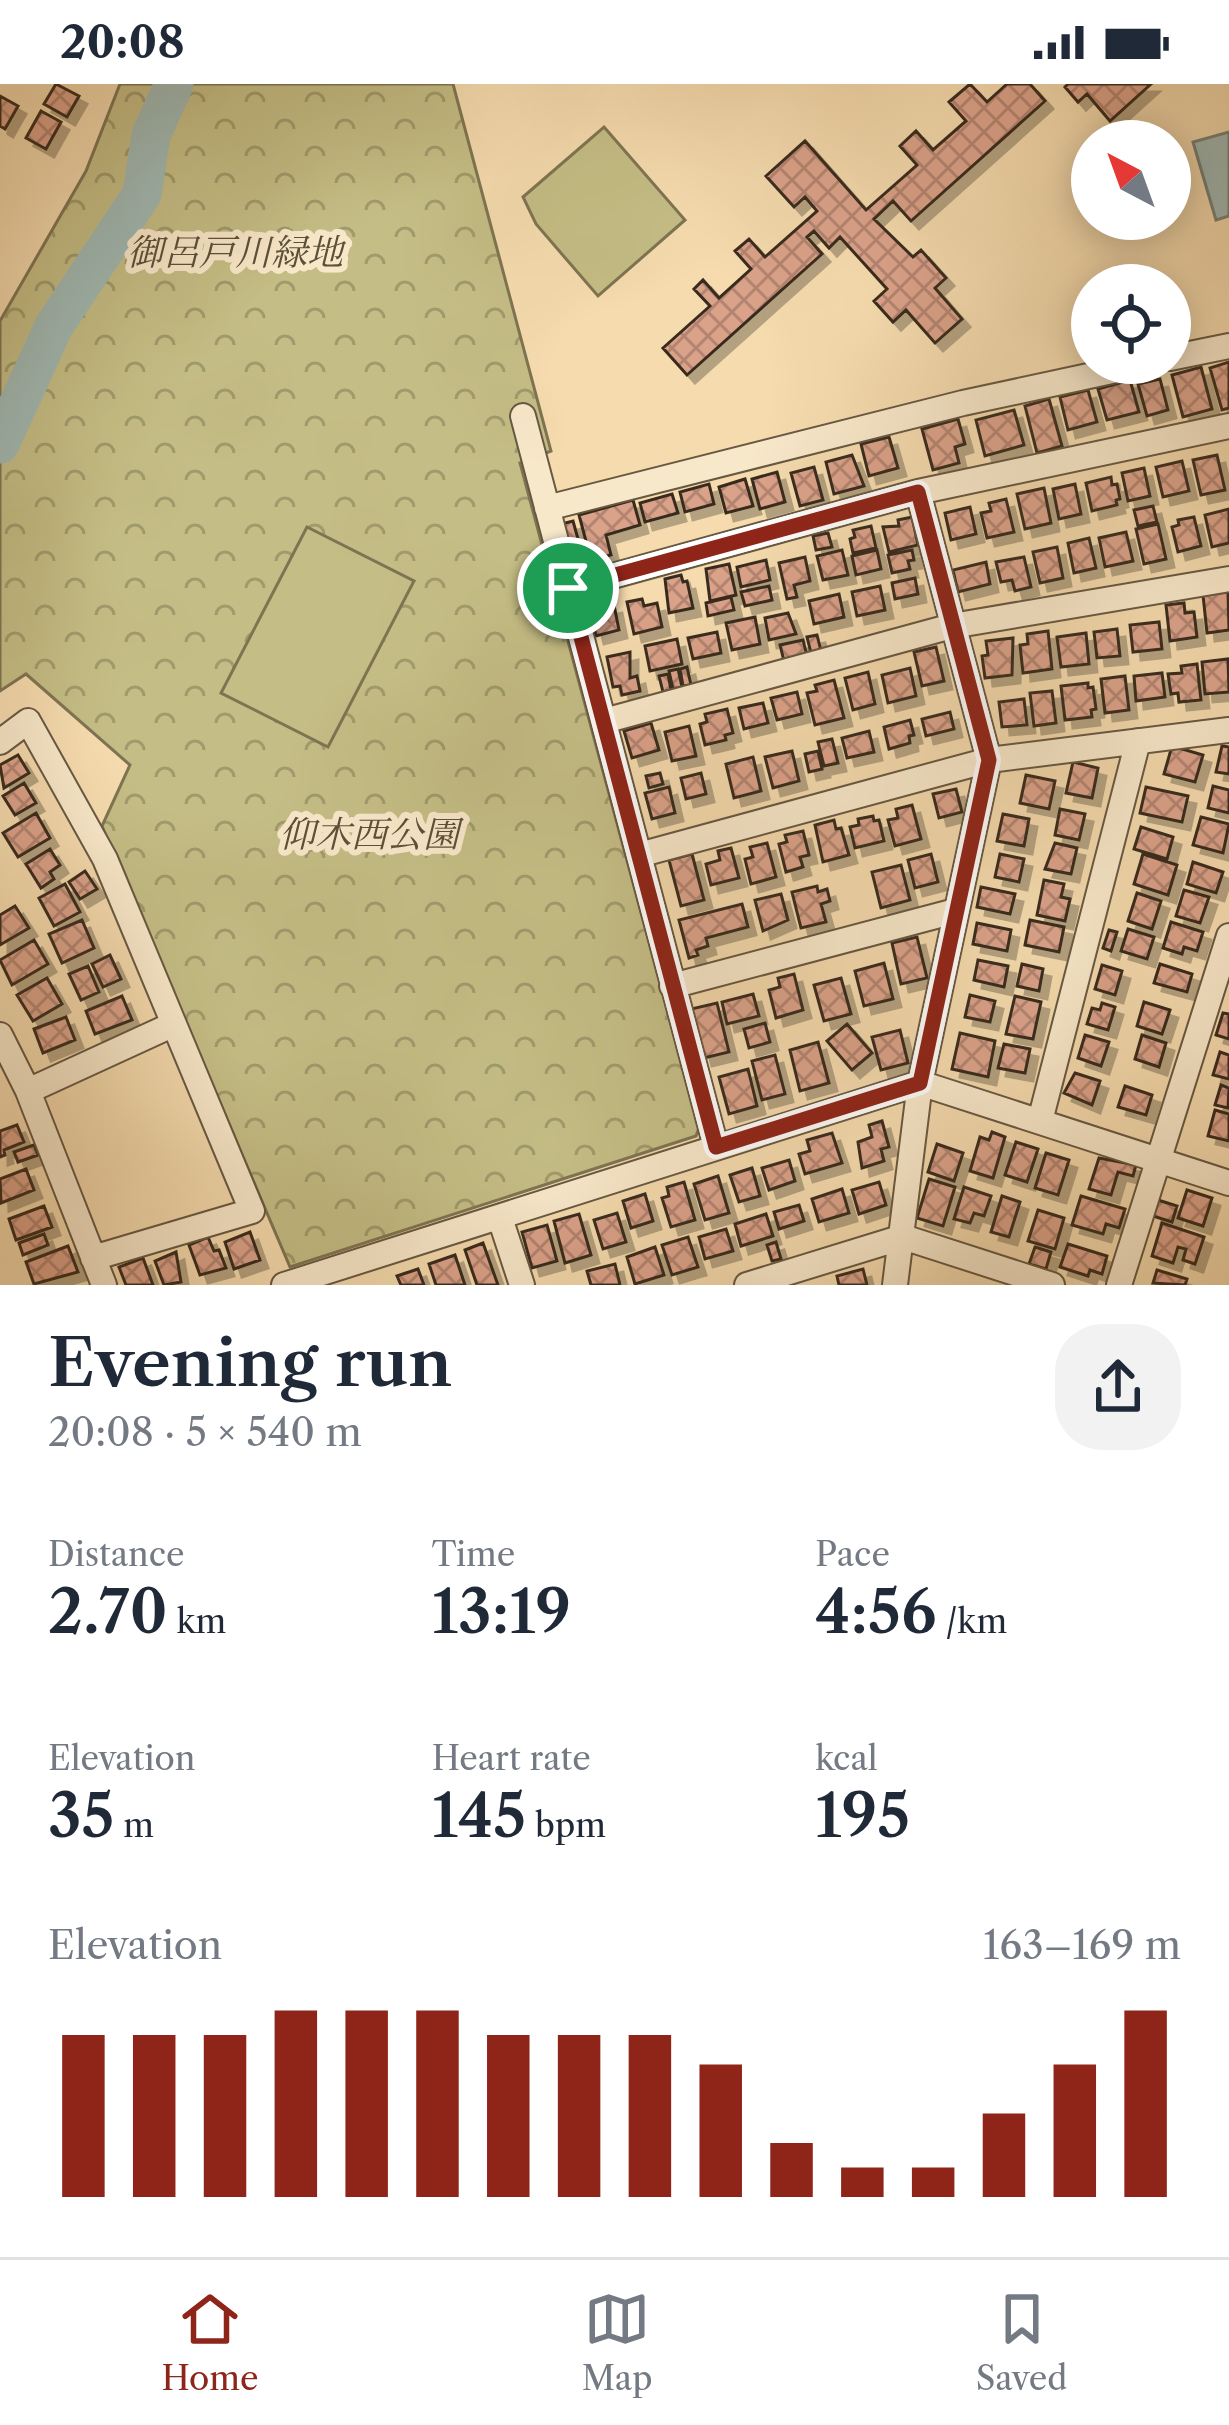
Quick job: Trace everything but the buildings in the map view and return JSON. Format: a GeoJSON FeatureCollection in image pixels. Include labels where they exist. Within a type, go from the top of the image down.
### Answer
{"type":"FeatureCollection","features":[{"type":"Feature","properties":{"kind":"street"},"geometry":{"type":"LineString","coordinates":[[1191,354],[1229,346]]}},
{"type":"Feature","properties":{"kind":"street"},"geometry":{"type":"LineString","coordinates":[[547,508],[1071,380]]}},
{"type":"Feature","properties":{"kind":"street"},"geometry":{"type":"LineString","coordinates":[[523,416],[716,1147]]}},
{"type":"Feature","properties":{"kind":"street"},"geometry":{"type":"LineString","coordinates":[[568,588],[918,492],[1229,426]]}},
{"type":"Feature","properties":{"kind":"street"},"geometry":{"type":"LineString","coordinates":[[895,1285],[920,1083],[989,760],[918,492]]}},
{"type":"Feature","properties":{"kind":"street"},"geometry":{"type":"LineString","coordinates":[[604,721],[952,626],[1229,579]]}},
{"type":"Feature","properties":{"kind":"street"},"geometry":{"type":"LineString","coordinates":[[0,742],[28,721],[105,859],[252,1211],[93,1258]]}},
{"type":"Feature","properties":{"kind":"street"},"geometry":{"type":"LineString","coordinates":[[639,855],[989,760],[1229,730]]}},
{"type":"Feature","properties":{"kind":"street"},"geometry":{"type":"LineString","coordinates":[[1040,1120],[1138,741]]}},
{"type":"Feature","properties":{"kind":"street"},"geometry":{"type":"LineString","coordinates":[[672,986],[955,911]]}},
{"type":"Feature","properties":{"kind":"street"},"geometry":{"type":"LineString","coordinates":[[1120,1285],[1229,936]]}},
{"type":"Feature","properties":{"kind":"street"},"geometry":{"type":"LineString","coordinates":[[28,1091],[174,1024]]}},
{"type":"Feature","properties":{"kind":"street"},"geometry":{"type":"LineString","coordinates":[[0,1035],[28,1091],[104,1285]]}},
{"type":"Feature","properties":{"kind":"street"},"geometry":{"type":"LineString","coordinates":[[284,1285],[920,1083],[1229,1183]]}},
{"type":"Feature","properties":{"kind":"street"},"geometry":{"type":"LineString","coordinates":[[500,1217],[521,1285]]}},
{"type":"Feature","properties":{"kind":"street"},"geometry":{"type":"LineString","coordinates":[[747,1285],[903,1237],[1052,1285]]}},
{"type":"Feature","properties":{"kind":"green space"},"geometry":{"type":"Polygon","coordinates":[[[120,84],[453,84],[551,451],[520,463],[699,1128],[696,1136],[290,1267],[102,826],[130,765],[26,674],[0,691],[0,321],[86,171],[120,84]]]}},
{"type":"Feature","properties":{"kind":"green space"},"geometry":{"type":"Polygon","coordinates":[[[604,127],[685,220],[598,296],[536,224],[523,197],[604,127]]]}},
{"type":"Feature","properties":{"kind":"green space"},"geometry":{"type":"Polygon","coordinates":[[[307,527],[414,581],[328,747],[221,693],[307,527]]]}},
{"type":"Feature","properties":{"kind":"water"},"geometry":{"type":"Polygon","coordinates":[[[1229,132],[1229,216],[1216,220],[1193,142],[1229,132]]]}},
{"type":"Feature","properties":{"kind":"waterway"},"geometry":{"type":"LineString","coordinates":[[0,444],[54,326],[142,194],[151,135],[174,84]]}},
{"type":"Feature","properties":{"kind":"route"},"geometry":{"type":"LineString","coordinates":[[918,492],[989,760],[920,1083],[716,1147],[568,588],[918,492]]}},
{"type":"Feature","properties":{"kind":"park label","name":"御呂戸川緑地"},"geometry":{"type":"Point","coordinates":[235,252]}},
{"type":"Feature","properties":{"kind":"park label","name":"仰木西公園"},"geometry":{"type":"Point","coordinates":[369,834]}}]}
